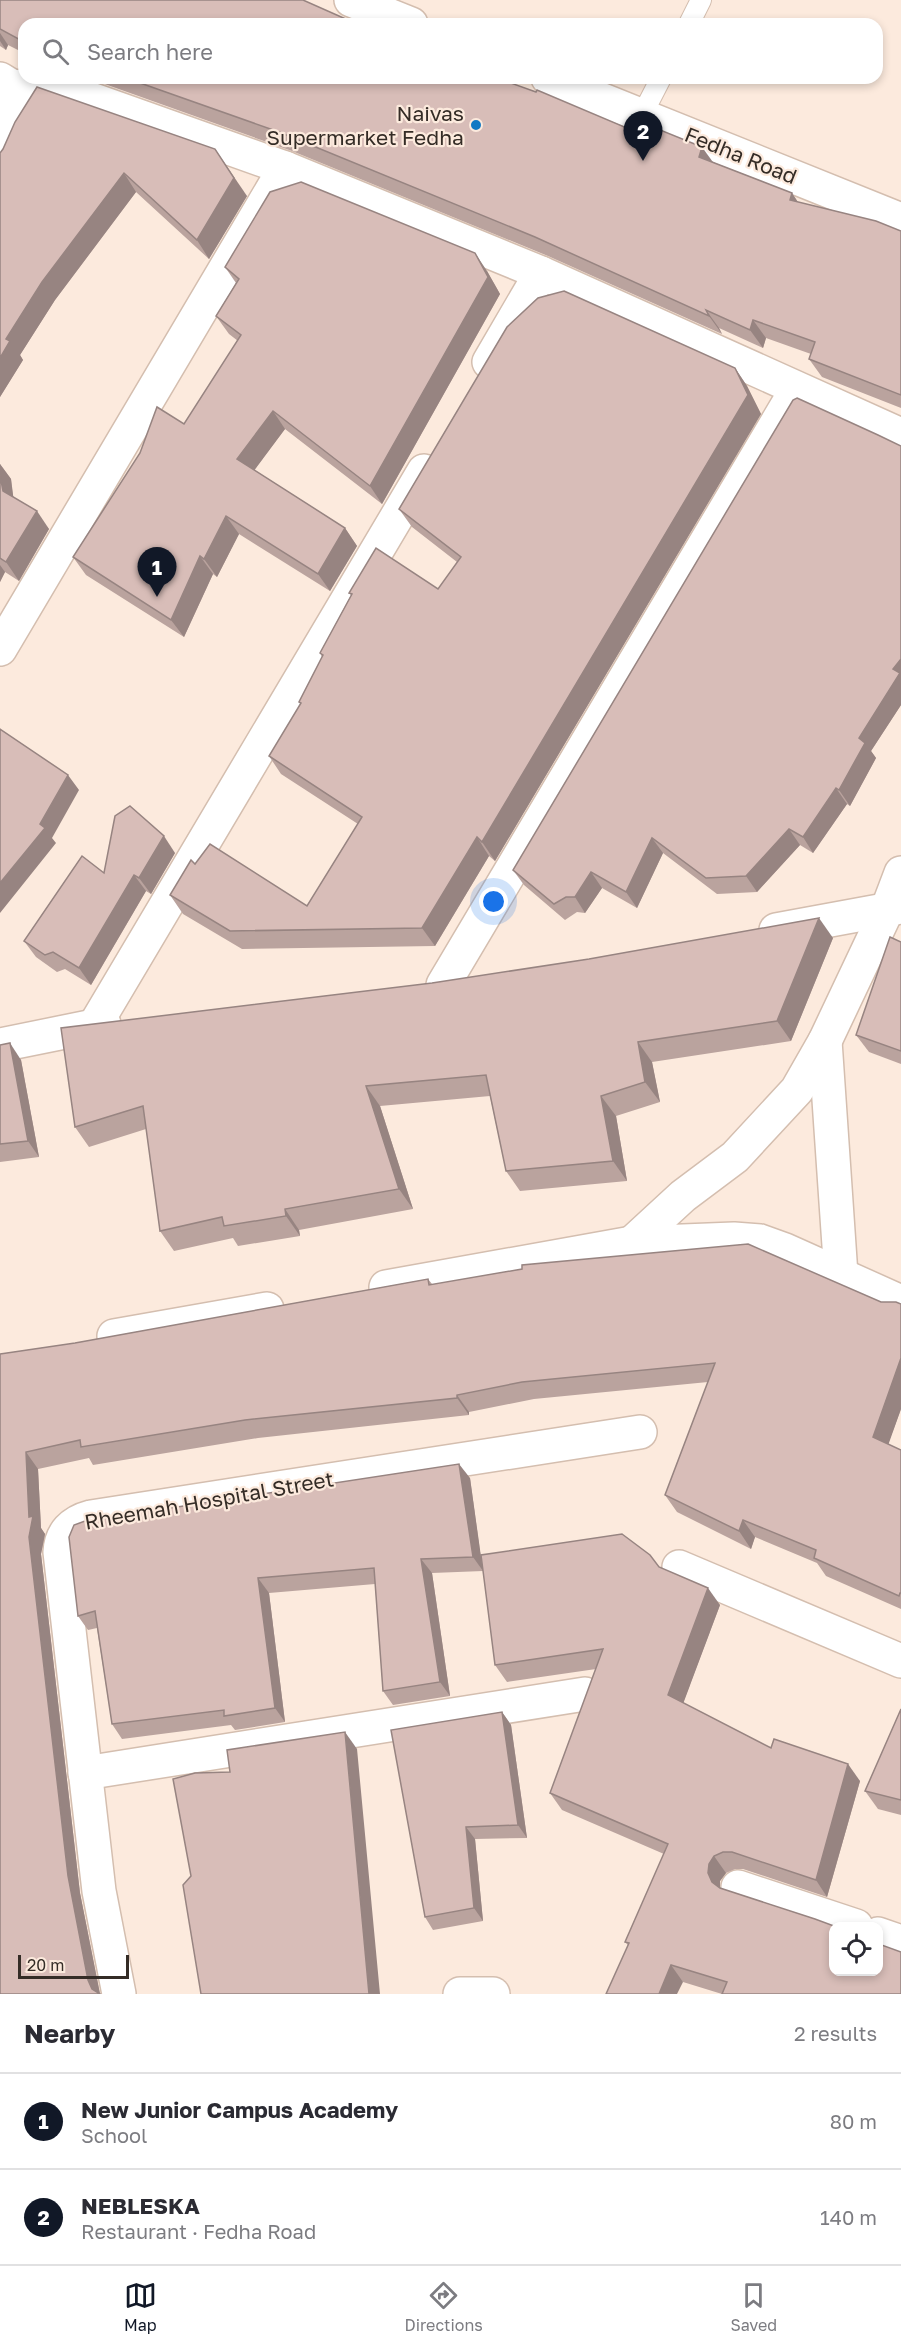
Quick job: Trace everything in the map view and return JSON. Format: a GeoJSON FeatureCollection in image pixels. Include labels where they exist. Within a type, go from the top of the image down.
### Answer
{"type":"FeatureCollection","features":[{"type":"Feature","properties":{"kind":"street"},"geometry":{"type":"LineString","coordinates":[[351,0],[396,18]]}},
{"type":"Feature","properties":{"kind":"street"},"geometry":{"type":"LineString","coordinates":[[0,158],[9,144],[12,130],[7,83]]}},
{"type":"Feature","properties":{"kind":"street"},"geometry":{"type":"LineString","coordinates":[[25,84],[60,88],[285,168],[541,273],[901,435]]}},
{"type":"Feature","properties":{"kind":"street","name":"Fedha Road"},"geometry":{"type":"LineString","coordinates":[[563,84],[901,220]]}},
{"type":"Feature","properties":{"kind":"street"},"geometry":{"type":"LineString","coordinates":[[0,649],[285,168]]}},
{"type":"Feature","properties":{"kind":"street"},"geometry":{"type":"LineString","coordinates":[[474,386],[541,273]]}},
{"type":"Feature","properties":{"kind":"street"},"geometry":{"type":"LineString","coordinates":[[443,986],[797,389]]}},
{"type":"Feature","properties":{"kind":"street"},"geometry":{"type":"LineString","coordinates":[[95,1025],[437,448]]}},
{"type":"Feature","properties":{"kind":"street"},"geometry":{"type":"LineString","coordinates":[[632,1243],[683,1196],[735,1157],[782,1109],[809,1074],[894,908],[901,873]]}},
{"type":"Feature","properties":{"kind":"street"},"geometry":{"type":"LineString","coordinates":[[749,934],[894,908]]}},
{"type":"Feature","properties":{"kind":"street"},"geometry":{"type":"LineString","coordinates":[[408,989],[477,980]]}},
{"type":"Feature","properties":{"kind":"street"},"geometry":{"type":"LineString","coordinates":[[0,1045],[95,1025],[130,1021]]}},
{"type":"Feature","properties":{"kind":"street"},"geometry":{"type":"LineString","coordinates":[[825,1041],[841,1275]]}},
{"type":"Feature","properties":{"kind":"street"},"geometry":{"type":"LineString","coordinates":[[354,1293],[632,1243],[734,1239],[760,1241],[901,1302]]}},
{"type":"Feature","properties":{"kind":"street"},"geometry":{"type":"LineString","coordinates":[[84,1342],[296,1303]]}},
{"type":"Feature","properties":{"kind":"street","name":"Rheemah Hospital Street"},"geometry":{"type":"LineString","coordinates":[[119,1994],[99,1891],[85,1773],[60,1552],[65,1532],[80,1520],[640,1432]]}},
{"type":"Feature","properties":{"kind":"street"},"geometry":{"type":"LineString","coordinates":[[679,1567],[901,1661]]}},
{"type":"Feature","properties":{"kind":"street"},"geometry":{"type":"LineString","coordinates":[[85,1773],[585,1694]]}},
{"type":"Feature","properties":{"kind":"street"},"geometry":{"type":"LineString","coordinates":[[738,1887],[844,1922]]}},
{"type":"Feature","properties":{"kind":"street"},"geometry":{"type":"LineString","coordinates":[[883,1935],[901,1942]]}},
{"type":"Feature","properties":{"kind":"street"},"geometry":{"type":"LineString","coordinates":[[460,1994],[492,1994]]}},
{"type":"Feature","properties":{"kind":"lane"},"geometry":{"type":"LineString","coordinates":[[691,18],[701,0]]}},
{"type":"Feature","properties":{"kind":"lane"},"geometry":{"type":"LineString","coordinates":[[642,115],[658,84]]}},
{"type":"Feature","properties":{"kind":"building"},"geometry":{"type":"Polygon","coordinates":[[[0,0],[303,0],[344,18],[18,18],[18,39],[0,29],[0,0]]]}},
{"type":"Feature","properties":{"kind":"building"},"geometry":{"type":"Polygon","coordinates":[[[143,84],[514,84],[536,92],[537,90],[636,132],[648,125],[702,147],[699,157],[792,193],[790,200],[876,221],[901,231],[901,395],[809,359],[815,342],[753,320],[750,330],[706,310],[709,316],[535,237],[279,132],[143,84]]]}},
{"type":"Feature","properties":{"kind":"building"},"geometry":{"type":"Polygon","coordinates":[[[37,87],[215,149],[234,178],[197,240],[124,173],[42,282],[6,339],[10,341],[0,358],[0,153],[15,122],[37,87]]]}},
{"type":"Feature","properties":{"kind":"building"},"geometry":{"type":"Polygon","coordinates":[[[301,182],[475,253],[488,277],[370,486],[273,411],[237,459],[345,528],[318,574],[226,516],[204,559],[200,556],[171,620],[73,557],[140,453],[157,407],[184,424],[241,335],[216,316],[239,279],[225,267],[270,192],[301,182]]]}},
{"type":"Feature","properties":{"kind":"building"},"geometry":{"type":"Polygon","coordinates":[[[564,291],[735,368],[748,395],[482,842],[477,837],[422,928],[230,931],[170,895],[191,860],[195,864],[210,844],[307,906],[362,817],[269,756],[301,703],[299,702],[323,655],[320,653],[352,594],[349,593],[376,548],[438,589],[461,557],[399,509],[507,327],[538,298],[564,291]]]}},
{"type":"Feature","properties":{"kind":"building"},"geometry":{"type":"Polygon","coordinates":[[[797,398],[901,446],[901,659],[893,669],[900,673],[859,738],[865,743],[839,790],[836,788],[803,837],[789,829],[746,876],[706,878],[652,838],[626,892],[591,872],[575,897],[566,897],[554,904],[513,870],[793,400],[797,398]]]}},
{"type":"Feature","properties":{"kind":"building"},"geometry":{"type":"Polygon","coordinates":[[[0,475],[3,491],[37,511],[6,562],[0,558],[0,475]]]}},
{"type":"Feature","properties":{"kind":"building"},"geometry":{"type":"Polygon","coordinates":[[[0,729],[68,775],[40,824],[45,828],[0,883],[0,729]]]}},
{"type":"Feature","properties":{"kind":"building"},"geometry":{"type":"Polygon","coordinates":[[[130,806],[164,836],[139,878],[134,875],[79,968],[53,952],[45,955],[24,941],[82,856],[104,873],[115,816],[130,806]]]}},
{"type":"Feature","properties":{"kind":"building"},"geometry":{"type":"Polygon","coordinates":[[[819,918],[777,1021],[638,1042],[645,1082],[601,1096],[613,1161],[506,1171],[486,1075],[366,1086],[399,1189],[285,1209],[286,1216],[224,1226],[222,1217],[160,1231],[143,1106],[75,1127],[61,1028],[432,983],[589,959],[819,918]]]}},
{"type":"Feature","properties":{"kind":"building"},"geometry":{"type":"Polygon","coordinates":[[[890,937],[901,942],[901,1051],[856,1035],[890,937]]]}},
{"type":"Feature","properties":{"kind":"building"},"geometry":{"type":"Polygon","coordinates":[[[10,1043],[28,1141],[0,1144],[0,1045],[10,1043]]]}},
{"type":"Feature","properties":{"kind":"building"},"geometry":{"type":"Polygon","coordinates":[[[748,1244],[881,1302],[901,1304],[901,1358],[873,1437],[901,1450],[901,1593],[899,1596],[814,1558],[816,1550],[743,1520],[739,1531],[665,1495],[715,1363],[522,1382],[457,1395],[457,1398],[245,1420],[81,1447],[80,1440],[26,1452],[29,1517],[33,1516],[29,1537],[68,1876],[88,1980],[92,1989],[100,1994],[0,1994],[0,1354],[75,1343],[428,1279],[429,1285],[522,1269],[522,1265],[748,1244]]]}},
{"type":"Feature","properties":{"kind":"building"},"geometry":{"type":"Polygon","coordinates":[[[459,1464],[473,1557],[421,1559],[440,1682],[383,1691],[374,1568],[258,1578],[275,1708],[224,1716],[224,1710],[112,1724],[95,1611],[78,1616],[69,1537],[74,1525],[85,1521],[459,1464]]]}},
{"type":"Feature","properties":{"kind":"building"},"geometry":{"type":"Polygon","coordinates":[[[622,1534],[650,1555],[659,1567],[708,1588],[668,1695],[771,1748],[774,1739],[848,1764],[816,1880],[732,1852],[723,1852],[714,1856],[709,1864],[708,1873],[712,1882],[720,1888],[829,1924],[829,1976],[883,1976],[883,1945],[901,1952],[901,1994],[722,1994],[727,1982],[671,1965],[659,1994],[606,1994],[629,1943],[625,1942],[668,1844],[550,1793],[603,1649],[495,1665],[481,1555],[622,1534]]]}},
{"type":"Feature","properties":{"kind":"building"},"geometry":{"type":"Polygon","coordinates":[[[901,1709],[901,1800],[865,1791],[901,1709]]]}},
{"type":"Feature","properties":{"kind":"building"},"geometry":{"type":"Polygon","coordinates":[[[502,1712],[518,1825],[466,1827],[474,1908],[425,1917],[391,1730],[502,1712]]]}},
{"type":"Feature","properties":{"kind":"building"},"geometry":{"type":"Polygon","coordinates":[[[345,1732],[369,1994],[201,1994],[183,1885],[191,1876],[173,1779],[195,1773],[230,1772],[227,1750],[345,1732]]]}},
{"type":"Feature","properties":{"kind":"place","name":"Naivas Supermarket Fedha"},"geometry":{"type":"Point","coordinates":[476,125]}},
{"type":"Feature","properties":{"kind":"place","name":"NEBLESKA"},"geometry":{"type":"Point","coordinates":[643,161]}},
{"type":"Feature","properties":{"kind":"place","name":"New Junior Campus Academy"},"geometry":{"type":"Point","coordinates":[157,597]}}]}
